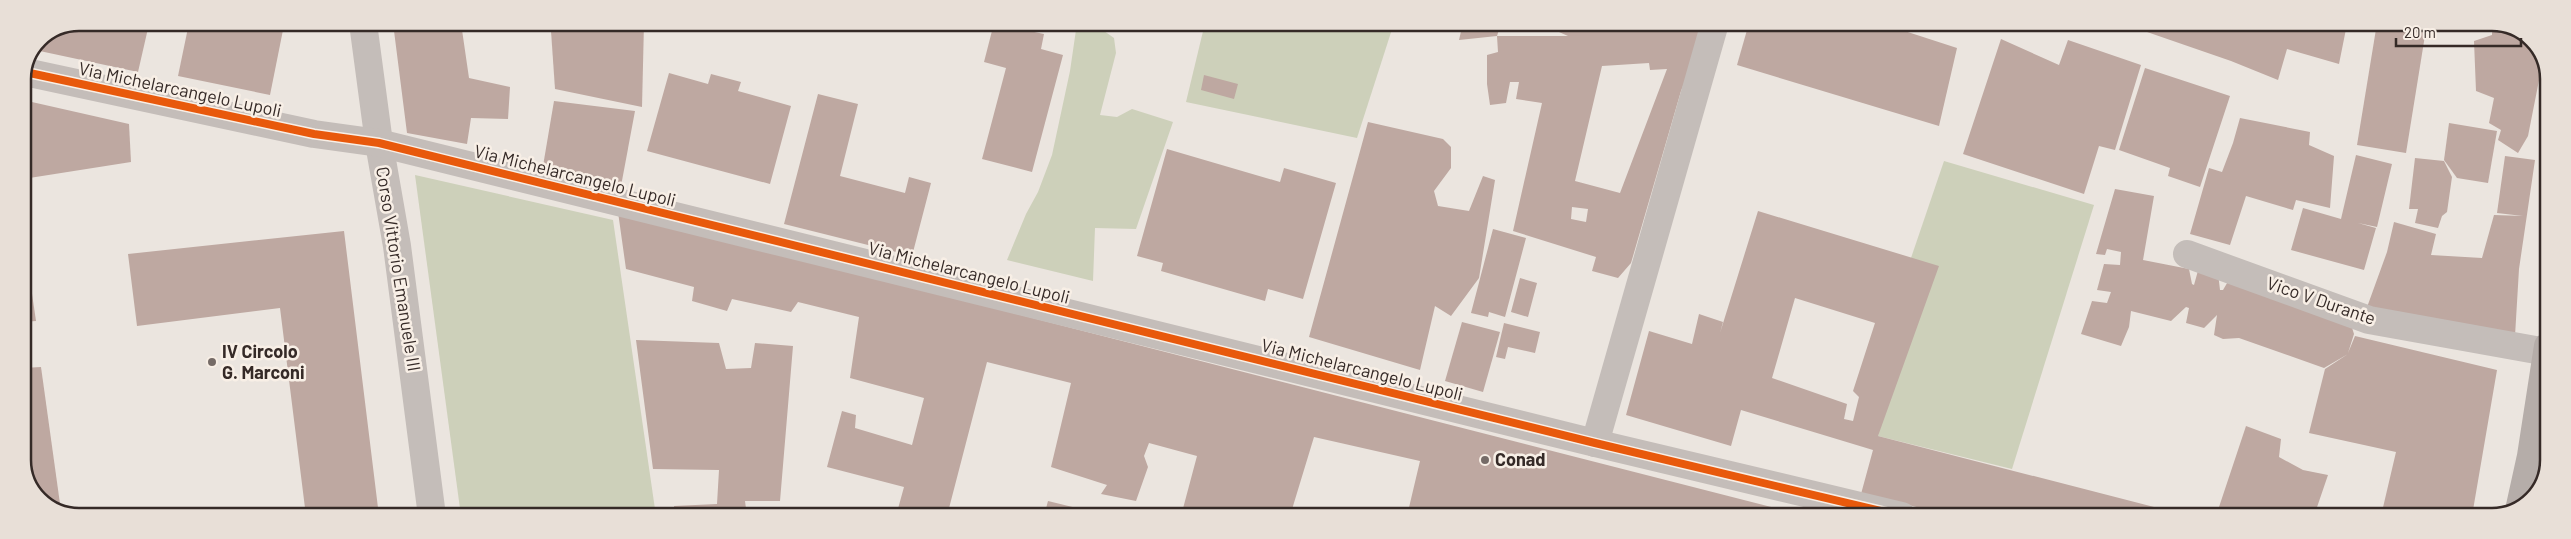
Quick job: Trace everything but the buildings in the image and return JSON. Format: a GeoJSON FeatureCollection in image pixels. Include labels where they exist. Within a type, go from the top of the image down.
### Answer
{"type":"FeatureCollection","features":[{"type":"Feature","properties":{"kind":"street","name":"Corso Vittorio Emanuele III"},"geometry":{"type":"LineString","coordinates":[[364,31],[379,143],[397,246],[431,508]]}},
{"type":"Feature","properties":{"kind":"street"},"geometry":{"type":"LineString","coordinates":[[1595,443],[1713,31]]}},
{"type":"Feature","properties":{"kind":"street","name":"Via Michelarcangelo Lupoli"},"geometry":{"type":"LineString","coordinates":[[32,73],[314,134],[379,143],[1595,443],[1837,508]]}},
{"type":"Feature","properties":{"kind":"street","name":"Vico V Durante"},"geometry":{"type":"LineString","coordinates":[[2187,254],[2369,320],[2540,348]]}},
{"type":"Feature","properties":{"kind":"street"},"geometry":{"type":"LineString","coordinates":[[2524,496],[2539,459],[2540,445]]}},
{"type":"Feature","properties":{"kind":"green space"},"geometry":{"type":"Polygon","coordinates":[[[1076,31],[1104,31],[1114,38],[1116,53],[1100,115],[1117,117],[1132,109],[1173,122],[1136,229],[1095,228],[1093,281],[1007,260],[1026,214],[1038,192],[1052,155],[1070,71],[1076,31]]]}},
{"type":"Feature","properties":{"kind":"green space"},"geometry":{"type":"Polygon","coordinates":[[[1203,31],[1391,31],[1357,138],[1186,102],[1203,31]]]}},
{"type":"Feature","properties":{"kind":"green space"},"geometry":{"type":"Polygon","coordinates":[[[1944,161],[2094,205],[2012,469],[1878,436],[1911,258],[1944,161]]]}},
{"type":"Feature","properties":{"kind":"green space"},"geometry":{"type":"Polygon","coordinates":[[[415,175],[613,220],[655,508],[460,508],[415,175]]]}},
{"type":"Feature","properties":{"kind":"cycle path"},"geometry":{"type":"LineString","coordinates":[[32,73],[314,134],[379,143],[1595,443],[1868,508]]}},
{"type":"Feature","properties":{"kind":"place","name":"IV Circolo G. Marconi"},"geometry":{"type":"Point","coordinates":[212,362]}},
{"type":"Feature","properties":{"kind":"place","name":"Conad"},"geometry":{"type":"Point","coordinates":[1485,460]}}]}
